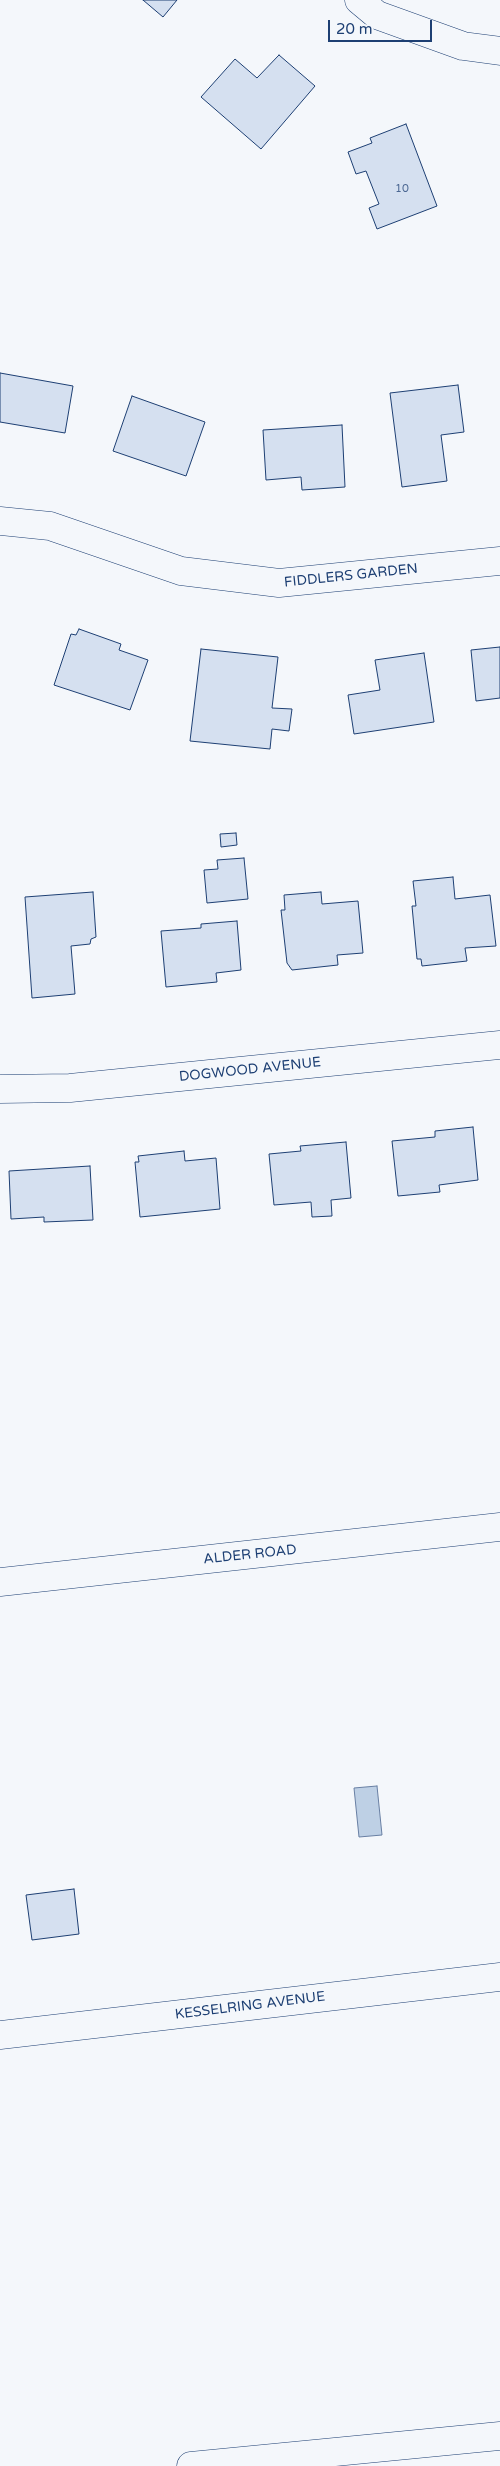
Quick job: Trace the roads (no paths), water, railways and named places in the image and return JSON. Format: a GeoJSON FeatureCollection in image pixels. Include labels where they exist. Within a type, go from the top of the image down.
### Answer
{"type":"FeatureCollection","features":[{"type":"Feature","properties":{"kind":"street"},"geometry":{"type":"LineString","coordinates":[[359,0],[377,15],[463,46],[500,51]]}},
{"type":"Feature","properties":{"kind":"street","name":"FIDDLERS GARDEN"},"geometry":{"type":"LineString","coordinates":[[0,521],[50,526],[181,571],[279,583],[500,561]]}},
{"type":"Feature","properties":{"kind":"street","name":"DOGWOOD AVENUE"},"geometry":{"type":"LineString","coordinates":[[0,1089],[70,1088],[500,1045]]}},
{"type":"Feature","properties":{"kind":"street","name":"ALDER ROAD"},"geometry":{"type":"LineString","coordinates":[[0,1582],[500,1527]]}},
{"type":"Feature","properties":{"kind":"street","name":"KESSELRING AVENUE"},"geometry":{"type":"LineString","coordinates":[[0,2035],[500,1977]]}},
{"type":"Feature","properties":{"kind":"street"},"geometry":{"type":"LineString","coordinates":[[191,2466],[500,2436]]}},
{"type":"Feature","properties":{"kind":"water"},"geometry":{"type":"Polygon","coordinates":[[[377,1786],[382,1835],[359,1837],[354,1788],[377,1786]]]}}]}
